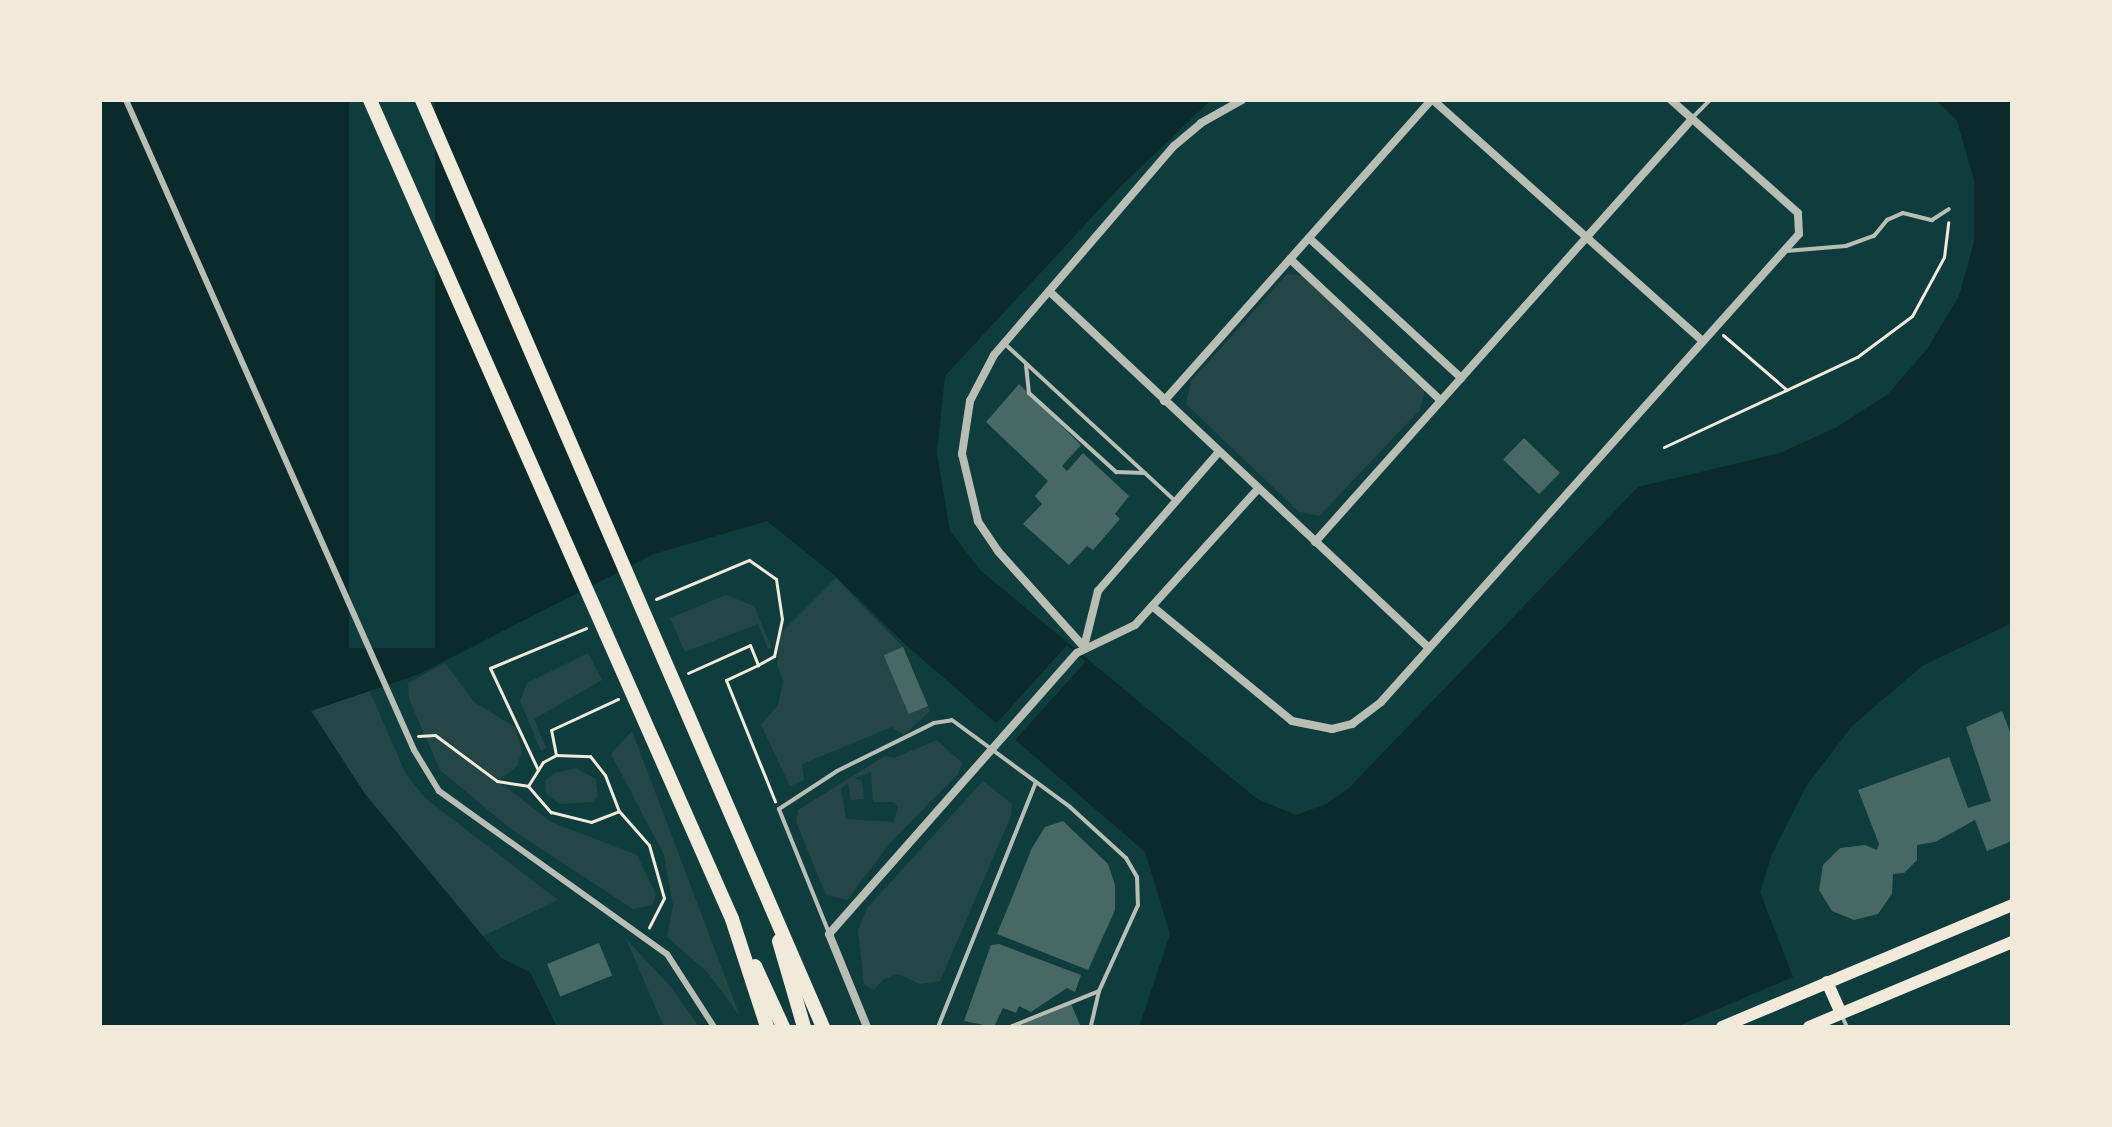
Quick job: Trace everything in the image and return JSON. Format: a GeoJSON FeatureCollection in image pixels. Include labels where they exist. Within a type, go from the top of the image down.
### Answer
{"type":"FeatureCollection","features":[{"type":"Feature","properties":{"kind":"main road"},"geometry":{"type":"LineString","coordinates":[[370,100],[732,919],[783,1027]]}},
{"type":"Feature","properties":{"kind":"main road"},"geometry":{"type":"LineString","coordinates":[[422,100],[687,706],[823,1027]]}},
{"type":"Feature","properties":{"kind":"main road"},"geometry":{"type":"LineString","coordinates":[[767,898],[804,1027]]}},
{"type":"Feature","properties":{"kind":"main road"},"geometry":{"type":"LineString","coordinates":[[1722,1027],[2012,905]]}},
{"type":"Feature","properties":{"kind":"main road"},"geometry":{"type":"LineString","coordinates":[[732,919],[767,1027]]}},
{"type":"Feature","properties":{"kind":"main road"},"geometry":{"type":"LineString","coordinates":[[1809,1027],[2012,942]]}},
{"type":"Feature","properties":{"kind":"main road"},"geometry":{"type":"LineString","coordinates":[[1827,982],[1841,1013]]}},
{"type":"Feature","properties":{"kind":"street"},"geometry":{"type":"LineString","coordinates":[[126,100],[408,736],[439,791],[667,954],[714,1027]]}},
{"type":"Feature","properties":{"kind":"street"},"geometry":{"type":"LineString","coordinates":[[1081,650],[988,537],[967,487],[962,454],[970,401],[983,369],[1003,342],[1186,134],[1242,100]]}},
{"type":"Feature","properties":{"kind":"street"},"geometry":{"type":"LineString","coordinates":[[1164,401],[1432,100],[1703,341]]}},
{"type":"Feature","properties":{"kind":"street"},"geometry":{"type":"LineString","coordinates":[[1152,606],[1292,721],[1311,729],[1352,724],[1369,713],[1799,234],[1798,213],[1671,100]]}},
{"type":"Feature","properties":{"kind":"street"},"geometry":{"type":"LineString","coordinates":[[1315,542],[1692,119]]}},
{"type":"Feature","properties":{"kind":"street"},"geometry":{"type":"LineString","coordinates":[[1309,238],[1461,378]]}},
{"type":"Feature","properties":{"kind":"street"},"geometry":{"type":"LineString","coordinates":[[1290,259],[1441,401]]}},
{"type":"Feature","properties":{"kind":"street"},"geometry":{"type":"LineString","coordinates":[[1049,291],[1429,648]]}},
{"type":"Feature","properties":{"kind":"street"},"geometry":{"type":"LineString","coordinates":[[1081,650],[1098,591],[1219,452]]}},
{"type":"Feature","properties":{"kind":"street"},"geometry":{"type":"LineString","coordinates":[[867,1027],[829,934],[1081,650],[1135,625],[1258,489]]}},
{"type":"Feature","properties":{"kind":"lane"},"geometry":{"type":"LineString","coordinates":[[1692,119],[1710,100]]}},
{"type":"Feature","properties":{"kind":"lane"},"geometry":{"type":"LineString","coordinates":[[1781,251],[1846,246],[1874,236],[1887,220],[1903,213],[1932,220],[1949,209]]}},
{"type":"Feature","properties":{"kind":"lane"},"geometry":{"type":"LineString","coordinates":[[1003,342],[1176,502]]}},
{"type":"Feature","properties":{"kind":"lane"},"geometry":{"type":"LineString","coordinates":[[1025,363],[1029,393],[1116,472],[1145,473]]}},
{"type":"Feature","properties":{"kind":"lane"},"geometry":{"type":"LineString","coordinates":[[829,934],[779,809],[837,771],[934,723],[952,720],[1101,836],[1137,877],[1138,905],[1099,991],[1091,1027]]}},
{"type":"Feature","properties":{"kind":"lane"},"geometry":{"type":"LineString","coordinates":[[938,1027],[1035,784]]}},
{"type":"Feature","properties":{"kind":"lane"},"geometry":{"type":"LineString","coordinates":[[1010,1027],[1099,991]]}},
{"type":"Feature","properties":{"kind":"lane"},"geometry":{"type":"LineString","coordinates":[[1841,1013],[1847,1027]]}},
{"type":"Feature","properties":{"kind":"lane"},"geometry":{"type":"LineString","coordinates":[[653,1027],[661,1027]]}},
{"type":"Feature","properties":{"kind":"path"},"geometry":{"type":"LineString","coordinates":[[1664,447],[1857,357],[1912,316],[1944,257],[1949,209]]}},
{"type":"Feature","properties":{"kind":"path"},"geometry":{"type":"LineString","coordinates":[[1714,328],[1787,390]]}},
{"type":"Feature","properties":{"kind":"path"},"geometry":{"type":"LineString","coordinates":[[643,604],[749,560],[776,579],[782,619],[774,656],[726,680],[779,809]]}},
{"type":"Feature","properties":{"kind":"path"},"geometry":{"type":"LineString","coordinates":[[538,770],[490,668],[600,622]]}},
{"type":"Feature","properties":{"kind":"path"},"geometry":{"type":"LineString","coordinates":[[684,675],[750,645],[758,665]]}},
{"type":"Feature","properties":{"kind":"path"},"geometry":{"type":"LineString","coordinates":[[556,755],[551,730],[632,692]]}},
{"type":"Feature","properties":{"kind":"path"},"geometry":{"type":"LineString","coordinates":[[408,736],[435,735],[497,781],[528,786],[551,812],[591,822],[619,811]]}},
{"type":"Feature","properties":{"kind":"path"},"geometry":{"type":"LineString","coordinates":[[528,786],[538,770],[556,755],[590,756],[605,775],[619,811],[649,845],[664,898],[640,936]]}},
{"type":"Feature","properties":{"kind":"shaded area"},"geometry":{"type":"Polygon","coordinates":[[[100,100],[1211,100],[1120,187],[945,376],[937,453],[950,531],[981,571],[1257,799],[1296,815],[1326,804],[1349,788],[1638,487],[1780,453],[1837,427],[1888,394],[1927,349],[1959,296],[1974,242],[1974,180],[1957,121],[1936,100],[2012,100],[2012,623],[1922,666],[1852,726],[1807,785],[1772,854],[1760,892],[1793,977],[1676,1027],[1139,1027],[1170,934],[1145,852],[907,646],[833,574],[767,521],[654,554],[417,675],[311,711],[365,794],[501,958],[530,972],[557,1027],[100,1027],[100,100]]]}},
{"type":"Feature","properties":{"kind":"shaded area"},"geometry":{"type":"Polygon","coordinates":[[[1287,274],[1308,276],[1425,390],[1420,410],[1319,516],[1299,512],[1186,404],[1191,381],[1287,274]]]}},
{"type":"Feature","properties":{"kind":"shaded area"},"geometry":{"type":"Polygon","coordinates":[[[836,578],[903,647],[930,711],[904,735],[892,727],[802,764],[804,780],[790,786],[761,725],[778,705],[783,682],[777,664],[780,634],[836,578]]]}},
{"type":"Feature","properties":{"kind":"shaded area"},"geometry":{"type":"Polygon","coordinates":[[[726,595],[754,606],[772,648],[768,649],[758,624],[685,652],[670,618],[726,595]]]}},
{"type":"Feature","properties":{"kind":"shaded area"},"geometry":{"type":"Polygon","coordinates":[[[588,653],[602,680],[534,719],[546,748],[541,751],[520,701],[527,683],[588,653]]]}},
{"type":"Feature","properties":{"kind":"shaded area"},"geometry":{"type":"Polygon","coordinates":[[[445,663],[474,702],[515,727],[522,751],[517,766],[498,781],[551,822],[637,855],[656,894],[652,905],[633,909],[511,829],[440,770],[409,699],[408,683],[445,663]]]}},
{"type":"Feature","properties":{"kind":"shaded area"},"geometry":{"type":"Polygon","coordinates":[[[369,690],[406,774],[425,798],[558,900],[483,936],[365,794],[311,711],[369,690]]]}},
{"type":"Feature","properties":{"kind":"shaded area"},"geometry":{"type":"Polygon","coordinates":[[[632,731],[740,1016],[707,972],[667,937],[673,906],[664,855],[611,754],[632,731]]]}},
{"type":"Feature","properties":{"kind":"shaded area"},"geometry":{"type":"Polygon","coordinates":[[[937,740],[962,763],[958,774],[891,842],[847,900],[826,895],[796,822],[798,810],[885,756],[894,758],[937,740]],[[871,772],[855,778],[862,781],[864,799],[851,800],[848,784],[841,788],[846,819],[894,822],[898,807],[894,802],[873,802],[871,772]]]}},
{"type":"Feature","properties":{"kind":"shaded area"},"geometry":{"type":"Polygon","coordinates":[[[576,768],[596,779],[598,796],[592,802],[560,804],[546,794],[545,781],[554,773],[576,768]]]}},
{"type":"Feature","properties":{"kind":"shaded area"},"geometry":{"type":"Polygon","coordinates":[[[983,781],[1012,804],[1011,816],[940,981],[920,984],[898,974],[884,979],[874,990],[864,985],[858,930],[867,908],[983,781]]]}},
{"type":"Feature","properties":{"kind":"shaded area"},"geometry":{"type":"Polygon","coordinates":[[[626,939],[672,988],[699,1027],[664,1027],[626,939]]]}},
{"type":"Feature","properties":{"kind":"pier"},"geometry":{"type":"Polygon","coordinates":[[[349,100],[435,100],[435,648],[349,648],[349,100]]]}},
{"type":"Feature","properties":{"kind":"pier"},"geometry":{"type":"Polygon","coordinates":[[[1067,645],[1086,662],[1015,741],[996,724],[1067,645]]]}},
{"type":"Feature","properties":{"kind":"building"},"geometry":{"type":"Polygon","coordinates":[[[1019,384],[1081,445],[1062,466],[1067,471],[1083,453],[1129,496],[1115,514],[1120,519],[1093,550],[1087,546],[1069,565],[1023,524],[1042,504],[1035,496],[1048,481],[986,422],[1019,384]]]}},
{"type":"Feature","properties":{"kind":"building"},"geometry":{"type":"Polygon","coordinates":[[[1524,438],[1560,473],[1539,494],[1503,460],[1524,438]]]}},
{"type":"Feature","properties":{"kind":"building"},"geometry":{"type":"Polygon","coordinates":[[[903,647],[928,706],[909,714],[884,655],[903,647]]]}},
{"type":"Feature","properties":{"kind":"building"},"geometry":{"type":"Polygon","coordinates":[[[2002,711],[2012,737],[2012,841],[1987,851],[1975,820],[1935,842],[1917,845],[1917,860],[1904,873],[1893,874],[1892,894],[1878,914],[1854,920],[1832,911],[1819,890],[1823,865],[1840,848],[1865,845],[1877,850],[1879,844],[1858,790],[1949,757],[1968,808],[1991,801],[1966,727],[2002,711]]]}},
{"type":"Feature","properties":{"kind":"building"},"geometry":{"type":"Polygon","coordinates":[[[1063,821],[1108,864],[1115,885],[1115,910],[1088,970],[997,934],[1032,848],[1045,827],[1063,821]]]}},
{"type":"Feature","properties":{"kind":"building"},"geometry":{"type":"Polygon","coordinates":[[[599,943],[612,975],[560,996],[547,964],[599,943]]]}},
{"type":"Feature","properties":{"kind":"building"},"geometry":{"type":"Polygon","coordinates":[[[999,944],[1081,975],[1075,992],[1067,988],[1031,1012],[1019,1006],[1016,1013],[1003,1008],[994,1027],[964,1021],[991,945],[999,944]]]}},
{"type":"Feature","properties":{"kind":"building"},"geometry":{"type":"Polygon","coordinates":[[[1071,1004],[1081,1027],[1016,1027],[1071,1004]]]}}]}
